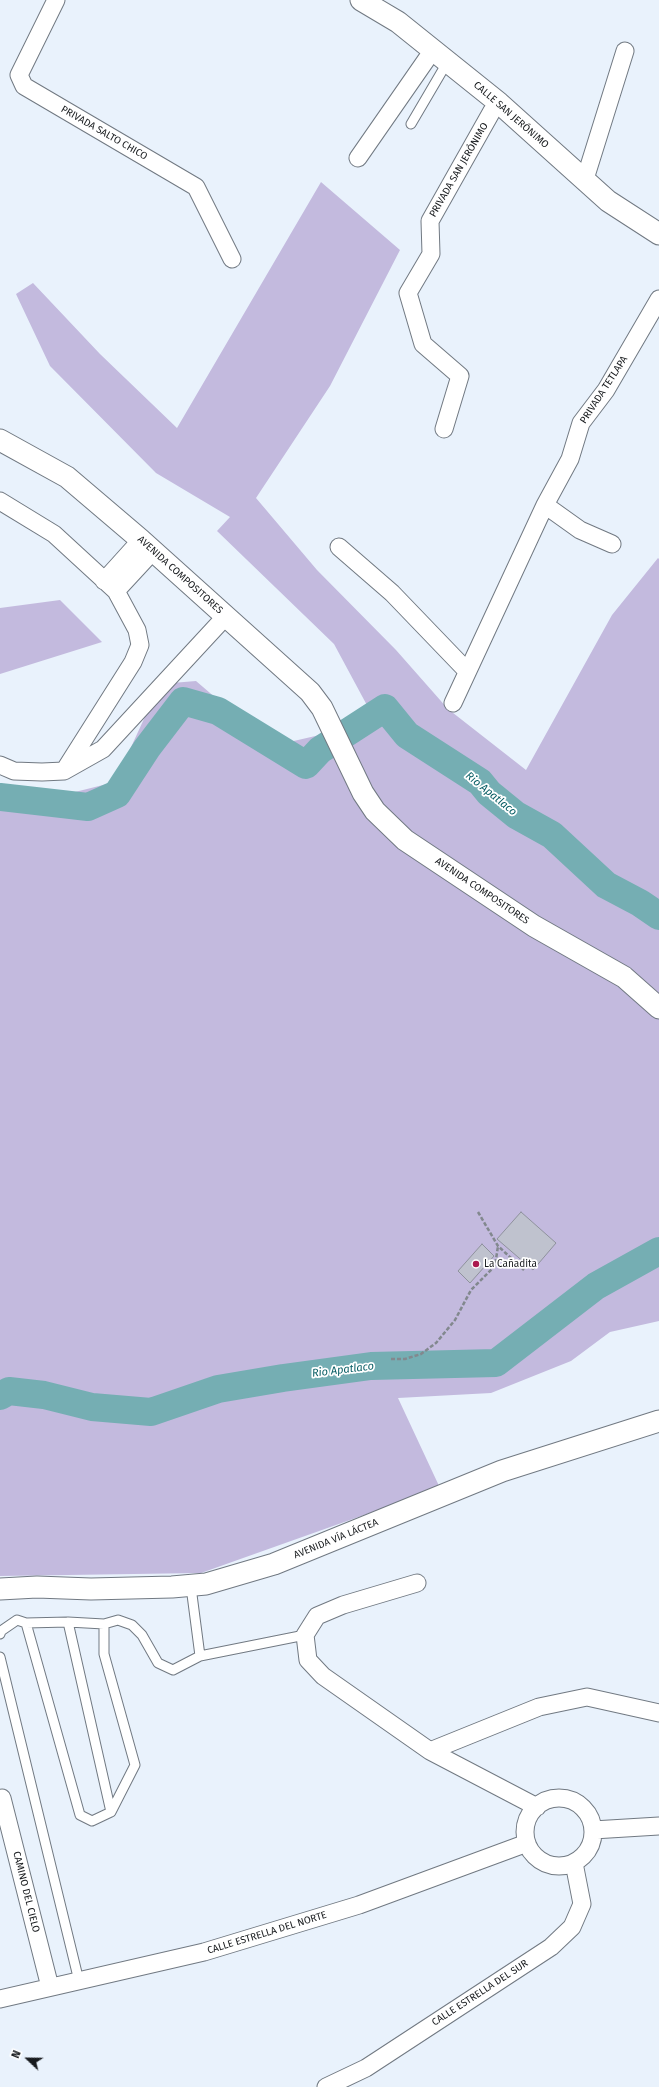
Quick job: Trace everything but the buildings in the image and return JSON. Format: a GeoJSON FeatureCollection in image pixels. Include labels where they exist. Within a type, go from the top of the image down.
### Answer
{"type":"FeatureCollection","features":[{"type":"Feature","properties":{"kind":"street","name":"PRIVADA SALTO CHICO"},"geometry":{"type":"LineString","coordinates":[[56,0],[19,75],[24,86],[196,187],[232,259]]}},
{"type":"Feature","properties":{"kind":"street","name":"CALLE SAN JERÓNIMO"},"geometry":{"type":"LineString","coordinates":[[361,0],[398,22],[499,103],[608,201],[659,234]]}},
{"type":"Feature","properties":{"kind":"street"},"geometry":{"type":"LineString","coordinates":[[585,179],[625,51]]}},
{"type":"Feature","properties":{"kind":"street"},"geometry":{"type":"LineString","coordinates":[[358,158],[440,56]]}},
{"type":"Feature","properties":{"kind":"street","name":"PRIVADA SAN JERÓNIMO"},"geometry":{"type":"LineString","coordinates":[[444,429],[460,376],[423,344],[408,293],[431,254],[430,221],[489,116],[499,103]]}},
{"type":"Feature","properties":{"kind":"street","name":"PRIVADA TETLAPA"},"geometry":{"type":"LineString","coordinates":[[453,703],[545,505],[570,459],[582,423],[606,390],[659,299]]}},
{"type":"Feature","properties":{"kind":"street","name":"AVENIDA COMPOSITORES"},"geometry":{"type":"LineString","coordinates":[[0,440],[67,477],[147,545],[310,692],[322,708],[363,793],[375,811],[405,840],[534,926],[624,977],[659,1008]]}},
{"type":"Feature","properties":{"kind":"street"},"geometry":{"type":"LineString","coordinates":[[0,501],[54,534],[110,586],[137,630],[140,645],[133,662],[64,771]]}},
{"type":"Feature","properties":{"kind":"street"},"geometry":{"type":"LineString","coordinates":[[545,505],[580,530],[612,544]]}},
{"type":"Feature","properties":{"kind":"street"},"geometry":{"type":"LineString","coordinates":[[110,586],[147,545]]}},
{"type":"Feature","properties":{"kind":"street"},"geometry":{"type":"LineString","coordinates":[[338,547],[392,593],[468,671]]}},
{"type":"Feature","properties":{"kind":"street"},"geometry":{"type":"LineString","coordinates":[[0,765],[14,770],[42,772],[64,771],[103,749],[226,616]]}},
{"type":"Feature","properties":{"kind":"street","name":"AVENIDA VÍA LÁCTEA"},"geometry":{"type":"LineString","coordinates":[[0,1589],[36,1587],[91,1589],[190,1587],[206,1584],[274,1564],[502,1471],[659,1421]]}},
{"type":"Feature","properties":{"kind":"street"},"geometry":{"type":"LineString","coordinates":[[416,1584],[343,1605],[317,1616],[305,1635],[308,1660],[323,1676],[430,1751],[537,1806]]}},
{"type":"Feature","properties":{"kind":"street"},"geometry":{"type":"LineString","coordinates":[[430,1751],[539,1707],[586,1697],[659,1713]]}},
{"type":"Feature","properties":{"kind":"street","name":"CAMINO DEL CIELO"},"geometry":{"type":"LineString","coordinates":[[2,1798],[50,1987]]}},
{"type":"Feature","properties":{"kind":"street"},"geometry":{"type":"LineString","coordinates":[[557,1798],[567,1799],[577,1803],[585,1810],[591,1819],[593,1830],[589,1850],[574,1863],[563,1866],[551,1865],[540,1861],[532,1853],[527,1843],[525,1833],[527,1823],[537,1806],[546,1801],[557,1798]]}},
{"type":"Feature","properties":{"kind":"street"},"geometry":{"type":"LineString","coordinates":[[593,1830],[659,1826]]}},
{"type":"Feature","properties":{"kind":"street","name":"CALLE ESTRELLA DEL NORTE"},"geometry":{"type":"LineString","coordinates":[[0,1998],[204,1952],[351,1907],[527,1843]]}},
{"type":"Feature","properties":{"kind":"street","name":"CALLE ESTRELLA DEL SUR"},"geometry":{"type":"LineString","coordinates":[[326,2087],[366,2068],[552,1947],[572,1927],[582,1904],[574,1863]]}},
{"type":"Feature","properties":{"kind":"lane"},"geometry":{"type":"LineString","coordinates":[[411,124],[440,56]]}},
{"type":"Feature","properties":{"kind":"lane"},"geometry":{"type":"LineString","coordinates":[[190,1587],[200,1656]]}},
{"type":"Feature","properties":{"kind":"lane"},"geometry":{"type":"LineString","coordinates":[[0,1634],[1,1631],[17,1620],[26,1623],[68,1622],[104,1624],[118,1620],[132,1625],[142,1636],[158,1663],[173,1670],[200,1656],[305,1635]]}},
{"type":"Feature","properties":{"kind":"lane"},"geometry":{"type":"LineString","coordinates":[[68,1622],[111,1812]]}},
{"type":"Feature","properties":{"kind":"lane"},"geometry":{"type":"LineString","coordinates":[[26,1623],[80,1815],[92,1821],[111,1812],[136,1765],[104,1654],[104,1624]]}},
{"type":"Feature","properties":{"kind":"lane"},"geometry":{"type":"LineString","coordinates":[[0,1657],[79,1981]]}},
{"type":"Feature","properties":{"kind":"path"},"geometry":{"type":"LineString","coordinates":[[478,1212],[498,1246],[524,1270]]}},
{"type":"Feature","properties":{"kind":"path"},"geometry":{"type":"LineString","coordinates":[[391,1360],[405,1359],[421,1354],[436,1343],[455,1320],[471,1290],[495,1266],[498,1246]]}},
{"type":"Feature","properties":{"kind":"shaded area"},"geometry":{"type":"Polygon","coordinates":[[[321,182],[400,250],[330,386],[256,498],[317,570],[396,650],[448,709],[526,770],[612,615],[658,558],[659,559],[659,1321],[610,1332],[571,1361],[491,1393],[398,1398],[440,1488],[201,1573],[0,1576],[0,791],[23,805],[115,782],[160,684],[196,681],[272,746],[376,722],[334,644],[217,531],[230,517],[156,473],[50,366],[16,294],[33,283],[100,354],[177,428],[321,182]]]}},
{"type":"Feature","properties":{"kind":"shaded area"},"geometry":{"type":"Polygon","coordinates":[[[60,600],[102,642],[0,674],[0,608],[60,600]]]}},
{"type":"Feature","properties":{"kind":"waterway"},"geometry":{"type":"LineString","coordinates":[[0,797],[88,807],[117,794],[147,748],[183,701],[218,711],[306,765],[320,750],[385,708],[407,735],[480,782],[489,793],[516,815],[552,835],[606,885],[640,903],[659,916]]}},
{"type":"Feature","properties":{"kind":"waterway","name":"Rio Apatlaco"},"geometry":{"type":"LineString","coordinates":[[0,1396],[9,1391],[44,1395],[92,1407],[151,1412],[218,1389],[283,1378],[371,1366],[496,1363],[596,1286],[659,1251]]}},
{"type":"Feature","properties":{"kind":"place","name":"La Cañadita"},"geometry":{"type":"Point","coordinates":[476,1264]}}]}
